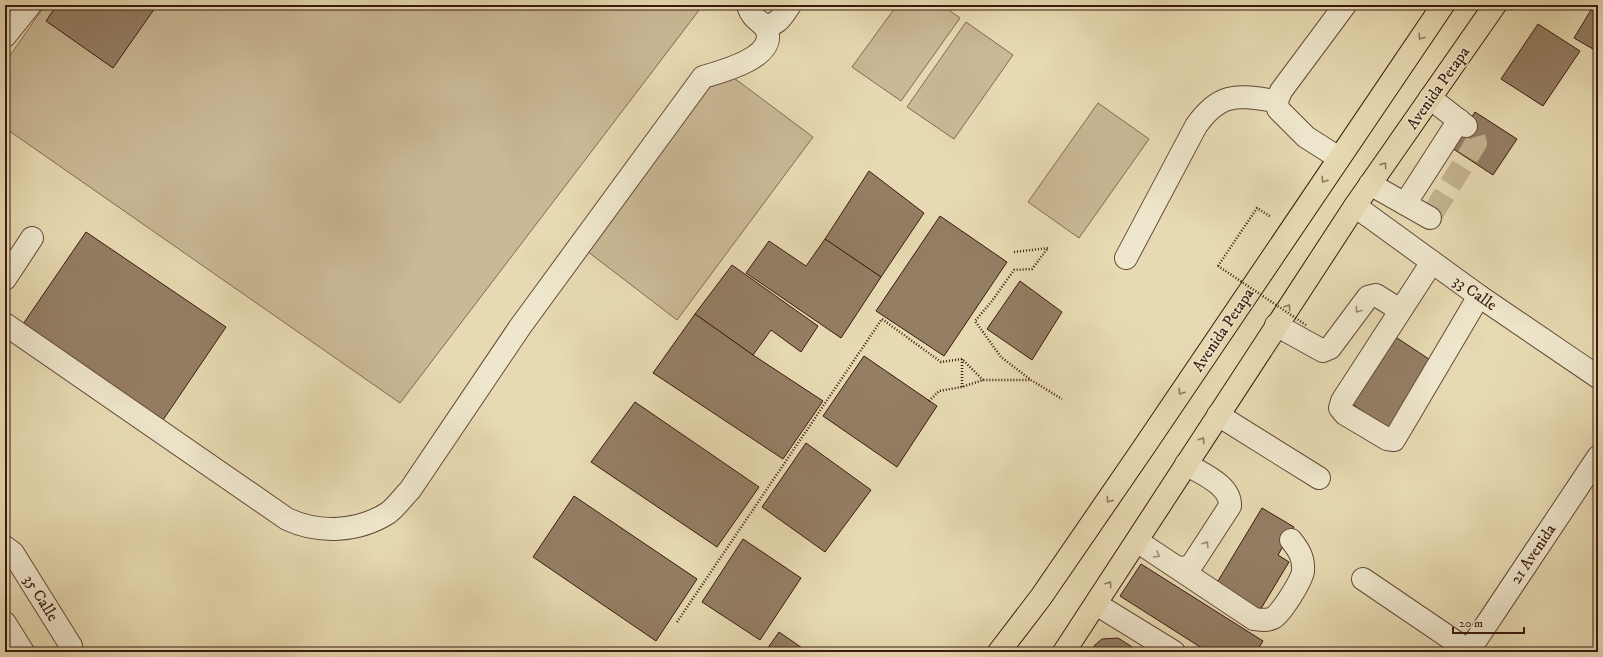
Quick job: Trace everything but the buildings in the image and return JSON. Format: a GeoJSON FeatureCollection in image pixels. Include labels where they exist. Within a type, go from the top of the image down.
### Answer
{"type":"FeatureCollection","features":[{"type":"Feature","properties":{"kind":"main road","name":"Avenida Petapa"},"geometry":{"type":"LineString","coordinates":[[999,652],[1041,597],[1443,5]]}},
{"type":"Feature","properties":{"kind":"main road","name":"Avenida Petapa"},"geometry":{"type":"LineString","coordinates":[[1068,651],[1096,604],[1354,206],[1496,5]]}},
{"type":"Feature","properties":{"kind":"main road"},"geometry":{"type":"LineString","coordinates":[[1018,652],[1041,597]]}},
{"type":"Feature","properties":{"kind":"street"},"geometry":{"type":"LineString","coordinates":[[5,36],[30,5]]}},
{"type":"Feature","properties":{"kind":"street"},"geometry":{"type":"LineString","coordinates":[[762,24],[772,25],[777,23],[790,5]]}},
{"type":"Feature","properties":{"kind":"street"},"geometry":{"type":"LineString","coordinates":[[1339,158],[1306,137],[1278,109],[1277,101],[1281,91],[1345,5]]}},
{"type":"Feature","properties":{"kind":"street"},"geometry":{"type":"LineString","coordinates":[[5,324],[286,519],[299,525],[314,528],[348,529],[368,523],[389,512],[410,490],[520,327],[703,77],[743,65],[764,47],[768,36],[767,30],[762,24],[755,20],[746,9]]}},
{"type":"Feature","properties":{"kind":"street"},"geometry":{"type":"LineString","coordinates":[[1126,258],[1196,126],[1207,110],[1238,96],[1277,101]]}},
{"type":"Feature","properties":{"kind":"street"},"geometry":{"type":"LineString","coordinates":[[1405,204],[1462,123],[1430,98]]}},
{"type":"Feature","properties":{"kind":"street"},"geometry":{"type":"LineString","coordinates":[[1370,184],[1405,204],[1431,215],[1411,246]]}},
{"type":"Feature","properties":{"kind":"street","name":"33 Calle"},"geometry":{"type":"LineString","coordinates":[[1354,206],[1479,296],[1598,377]]}},
{"type":"Feature","properties":{"kind":"street"},"geometry":{"type":"LineString","coordinates":[[5,279],[32,238]]}},
{"type":"Feature","properties":{"kind":"street"},"geometry":{"type":"LineString","coordinates":[[1432,262],[1342,401],[1340,408],[1345,414],[1387,439],[1394,440],[1479,296]]}},
{"type":"Feature","properties":{"kind":"street"},"geometry":{"type":"LineString","coordinates":[[1276,325],[1323,351],[1330,348],[1368,297],[1376,295],[1400,310]]}},
{"type":"Feature","properties":{"kind":"street"},"geometry":{"type":"LineString","coordinates":[[1218,415],[1319,478]]}},
{"type":"Feature","properties":{"kind":"street","name":"21 Avenida"},"geometry":{"type":"LineString","coordinates":[[1468,651],[1598,456]]}},
{"type":"Feature","properties":{"kind":"street"},"geometry":{"type":"LineString","coordinates":[[1179,568],[1188,567],[1193,564],[1230,506],[1230,498],[1225,490],[1186,464]]}},
{"type":"Feature","properties":{"kind":"street"},"geometry":{"type":"LineString","coordinates":[[1137,541],[1254,619],[1265,620],[1280,612],[1303,573],[1301,555],[1291,540]]}},
{"type":"Feature","properties":{"kind":"street","name":"35 Calle"},"geometry":{"type":"LineString","coordinates":[[5,547],[13,553],[71,646],[72,652]]}},
{"type":"Feature","properties":{"kind":"street"},"geometry":{"type":"LineString","coordinates":[[1363,579],[1468,651]]}},
{"type":"Feature","properties":{"kind":"street"},"geometry":{"type":"LineString","coordinates":[[1096,604],[1174,652]]}},
{"type":"Feature","properties":{"kind":"street"},"geometry":{"type":"LineString","coordinates":[[5,623],[23,652]]}},
{"type":"Feature","properties":{"kind":"path"},"geometry":{"type":"LineString","coordinates":[[1257,208],[1218,266],[1306,325]]}},
{"type":"Feature","properties":{"kind":"path"},"geometry":{"type":"LineString","coordinates":[[1014,252],[1048,248],[1032,269],[1014,270],[992,301],[975,321],[1000,357],[1031,380],[1062,399]]}},
{"type":"Feature","properties":{"kind":"path"},"geometry":{"type":"LineString","coordinates":[[677,622],[882,319],[942,362],[962,359]]}},
{"type":"Feature","properties":{"kind":"path"},"geometry":{"type":"LineString","coordinates":[[962,359],[983,380]]}},
{"type":"Feature","properties":{"kind":"path"},"geometry":{"type":"LineString","coordinates":[[962,359],[962,387]]}},
{"type":"Feature","properties":{"kind":"path"},"geometry":{"type":"LineString","coordinates":[[929,401],[938,391],[962,387],[983,380],[1031,380]]}},
{"type":"Feature","properties":{"kind":"shaded area"},"geometry":{"type":"Polygon","coordinates":[[[45,5],[703,5],[400,403],[5,128],[5,63],[45,5]]]}},
{"type":"Feature","properties":{"kind":"shaded area"},"geometry":{"type":"Polygon","coordinates":[[[897,5],[942,5],[960,18],[901,101],[852,67],[897,5]]]}},
{"type":"Feature","properties":{"kind":"shaded area"},"geometry":{"type":"Polygon","coordinates":[[[966,22],[1013,55],[954,139],[907,107],[966,22]]]}},
{"type":"Feature","properties":{"kind":"shaded area"},"geometry":{"type":"Polygon","coordinates":[[[718,66],[813,137],[677,320],[583,248],[718,66]]]}},
{"type":"Feature","properties":{"kind":"shaded area"},"geometry":{"type":"Polygon","coordinates":[[[1098,103],[1149,139],[1079,238],[1028,202],[1098,103]]]}},
{"type":"Feature","properties":{"kind":"tunnel"},"geometry":{"type":"LineString","coordinates":[[1433,213],[1476,143],[1474,136],[1466,126]]}}]}
